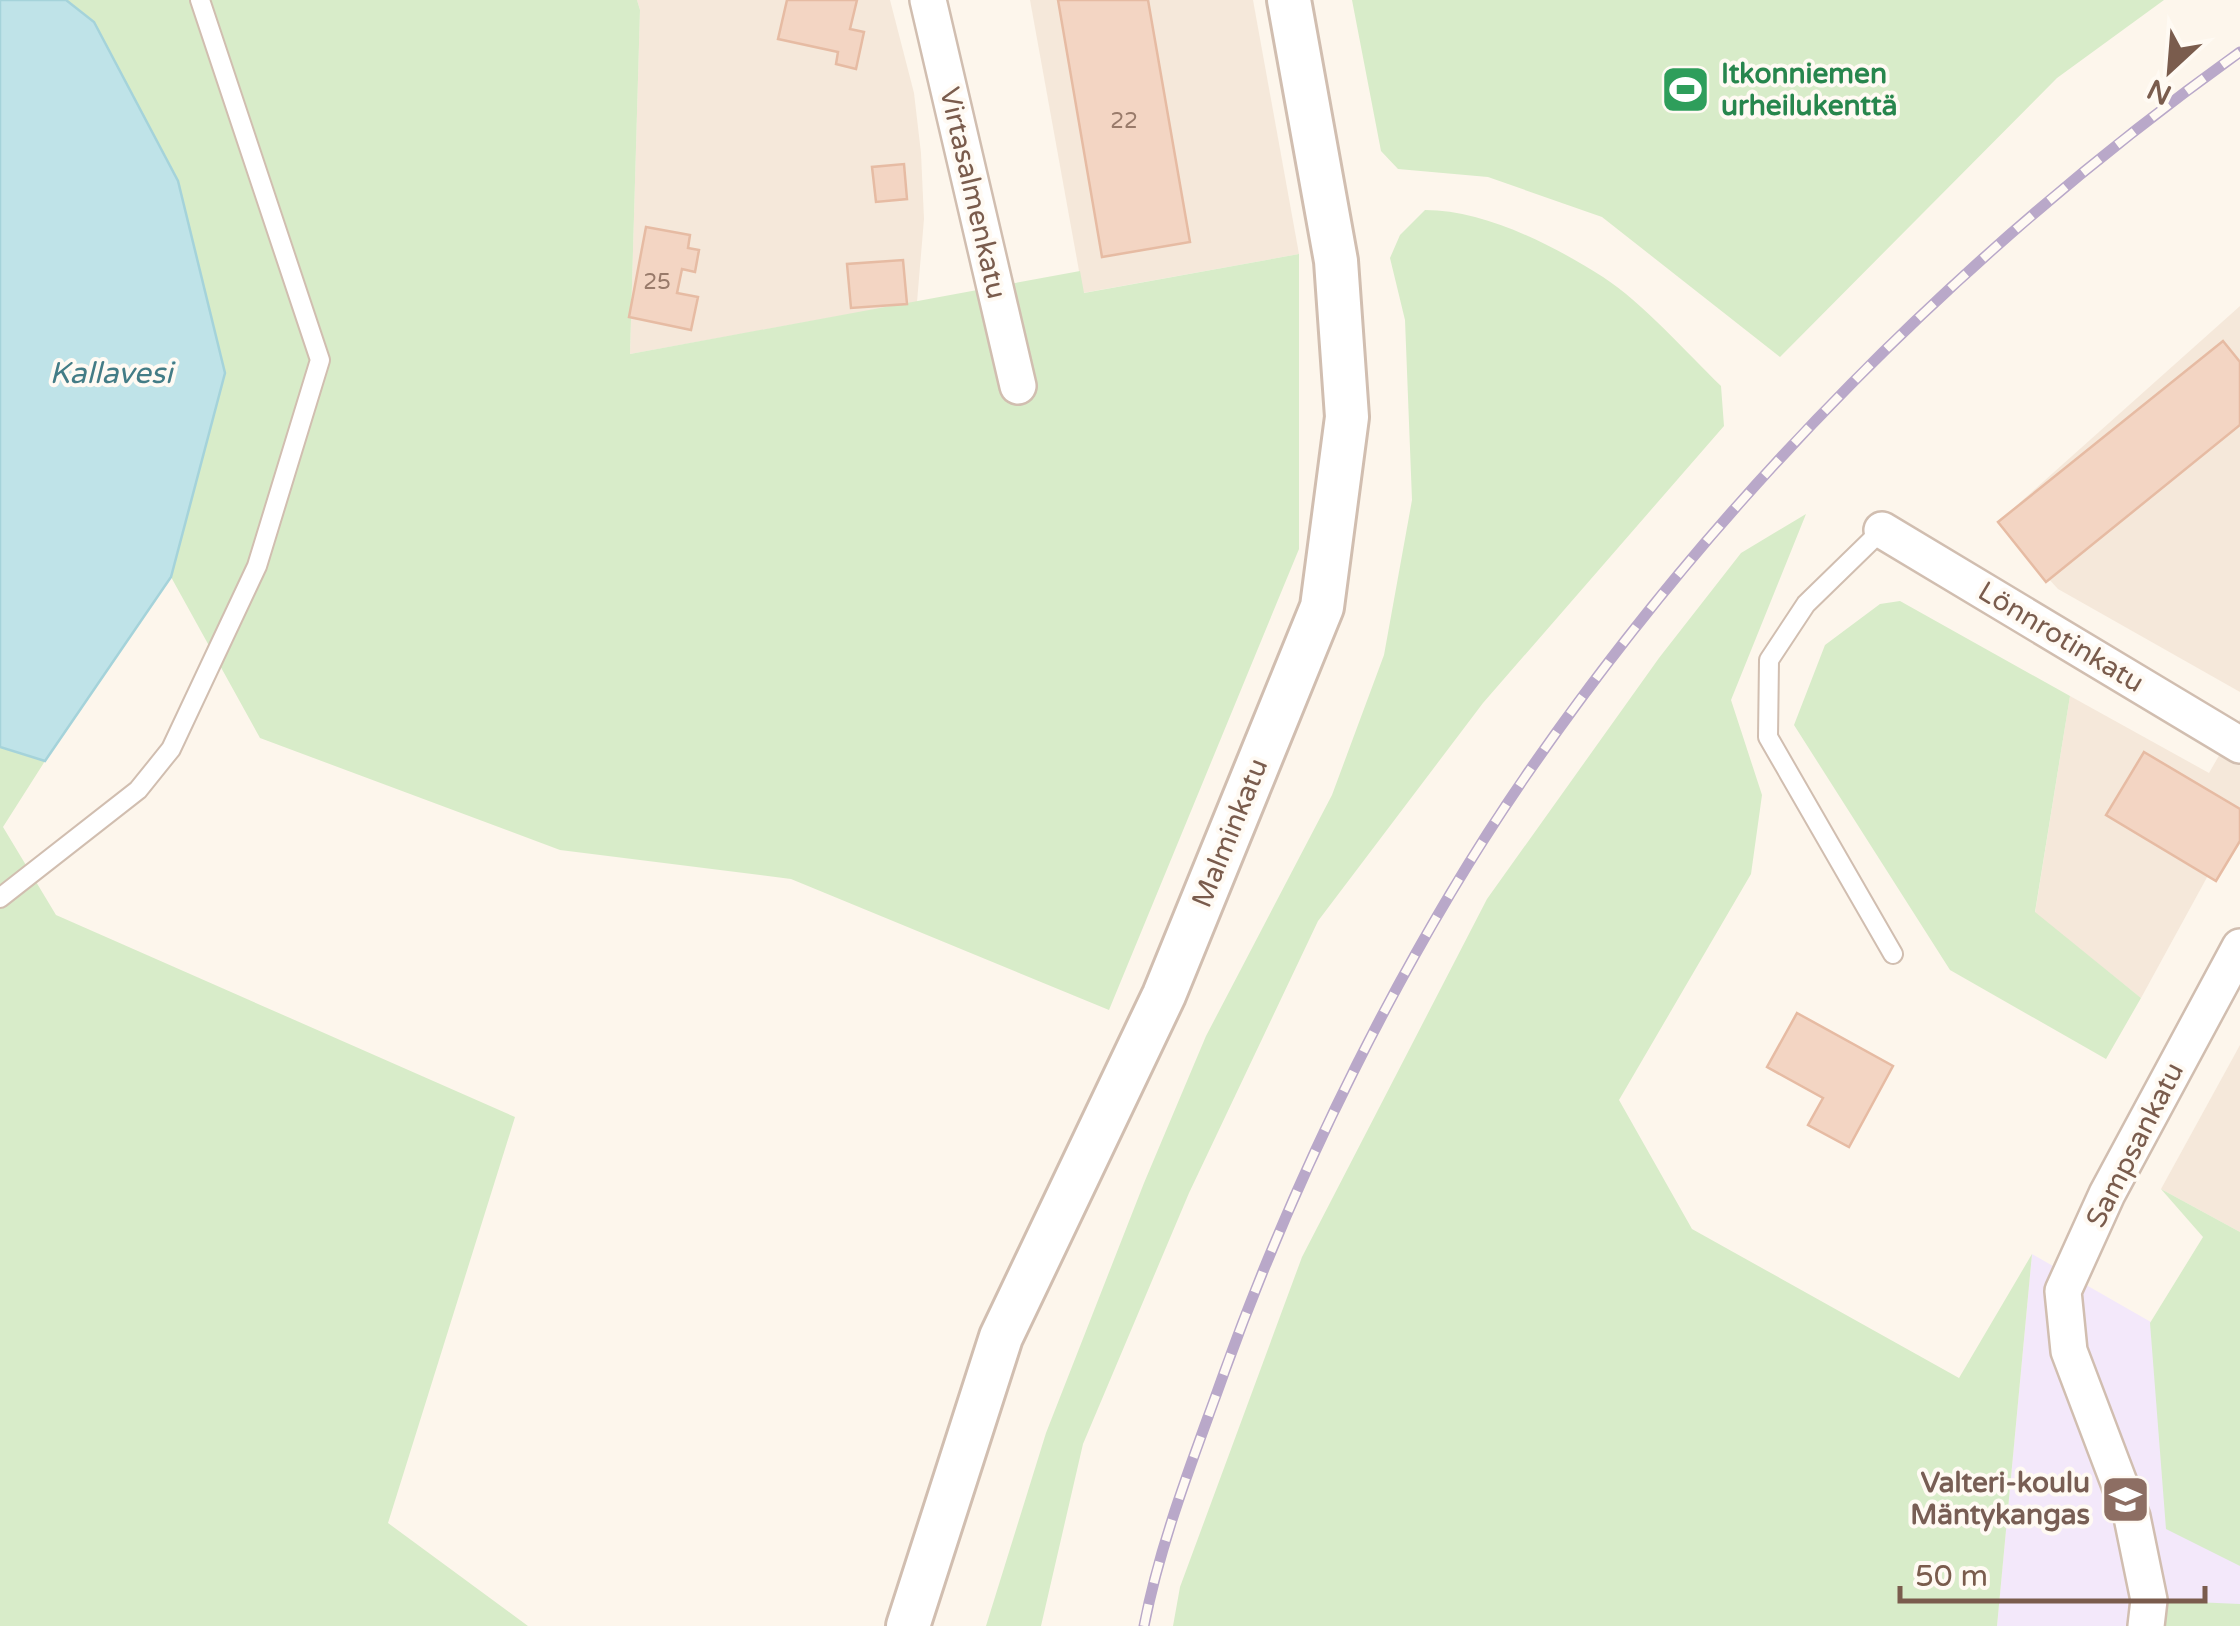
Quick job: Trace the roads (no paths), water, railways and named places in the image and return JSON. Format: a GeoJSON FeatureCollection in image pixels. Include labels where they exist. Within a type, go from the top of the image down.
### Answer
{"type":"FeatureCollection","features":[{"type":"Feature","properties":{"kind":"street","name":"Virtasalmenkatu"},"geometry":{"type":"LineString","coordinates":[[928,0],[1018,386]]}},
{"type":"Feature","properties":{"kind":"street","name":"Malminkatu"},"geometry":{"type":"LineString","coordinates":[[908,1626],[1001,1337],[1164,995],[1322,607],[1347,416],[1336,261],[1289,0]]}},
{"type":"Feature","properties":{"kind":"street","name":"Lönnrotinkatu"},"geometry":{"type":"LineString","coordinates":[[1882,530],[2240,744]]}},
{"type":"Feature","properties":{"kind":"street","name":"Sampsankatu"},"geometry":{"type":"LineString","coordinates":[[2146,1626],[2148,1600],[2132,1517],[2069,1352],[2063,1291],[2107,1194],[2240,947]]}},
{"type":"Feature","properties":{"kind":"lane"},"geometry":{"type":"LineString","coordinates":[[0,898],[138,790],[171,750],[257,566],[320,360],[200,0]]}},
{"type":"Feature","properties":{"kind":"lane"},"geometry":{"type":"LineString","coordinates":[[1882,530],[1806,604],[1768,660],[1768,737],[1893,954]]}},
{"type":"Feature","properties":{"kind":"water","name":"Kallavesi"},"geometry":{"type":"Polygon","coordinates":[[[0,0],[66,0],[94,22],[178,181],[225,373],[171,577],[45,761],[0,747],[0,0]]]}},
{"type":"Feature","properties":{"kind":"railway"},"geometry":{"type":"LineString","coordinates":[[1144,1626],[1169,1530],[1201,1436],[1284,1220],[1396,990],[1437,916],[1525,777],[1599,674],[1679,574],[1851,384],[2040,209],[2138,128],[2240,52]]}},
{"type":"Feature","properties":{"kind":"place","name":"Itkonniemen urheilukenttä"},"geometry":{"type":"Point","coordinates":[1686,90]}},
{"type":"Feature","properties":{"kind":"place","name":"Valteri-koulu Mäntykangas"},"geometry":{"type":"Point","coordinates":[2125,1499]}}]}
